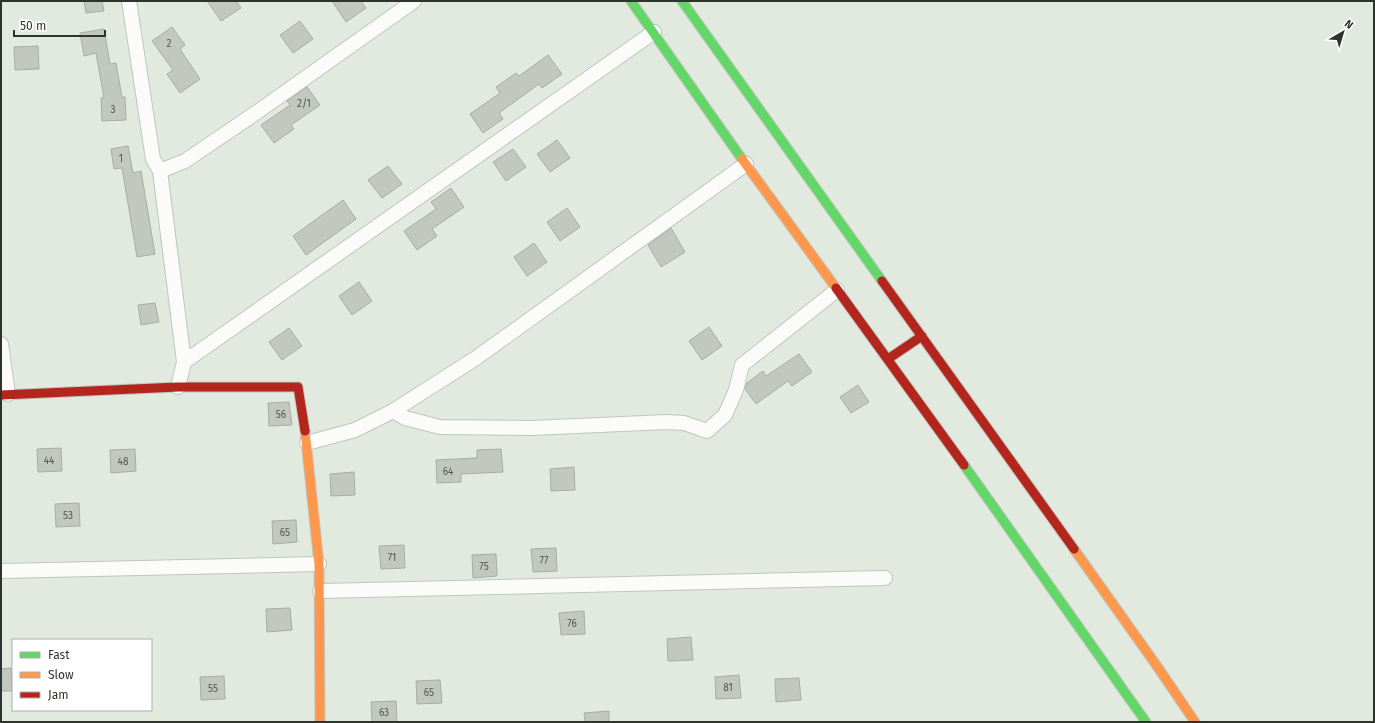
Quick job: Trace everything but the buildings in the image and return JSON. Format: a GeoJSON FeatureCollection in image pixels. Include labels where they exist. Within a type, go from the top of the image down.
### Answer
{"type":"FeatureCollection","features":[{"type":"Feature","properties":{"kind":"main road"},"geometry":{"type":"LineString","coordinates":[[632,1],[746,164],[888,360],[1146,722]]}},
{"type":"Feature","properties":{"kind":"main road"},"geometry":{"type":"LineString","coordinates":[[682,1],[1159,669],[1195,722]]}},
{"type":"Feature","properties":{"kind":"main road"},"geometry":{"type":"LineString","coordinates":[[888,360],[922,336]]}},
{"type":"Feature","properties":{"kind":"main road"},"geometry":{"type":"LineString","coordinates":[[5,395],[178,386],[298,387],[307,443],[319,564],[320,722]]}},
{"type":"Feature","properties":{"kind":"street"},"geometry":{"type":"LineString","coordinates":[[129,1],[153,160],[160,171],[184,362],[178,386]]}},
{"type":"Feature","properties":{"kind":"street"},"geometry":{"type":"LineString","coordinates":[[160,171],[191,157],[267,106],[414,1]]}},
{"type":"Feature","properties":{"kind":"street"},"geometry":{"type":"LineString","coordinates":[[184,362],[654,32]]}},
{"type":"Feature","properties":{"kind":"street"},"geometry":{"type":"LineString","coordinates":[[307,443],[355,430],[393,411],[476,358],[746,164]]}},
{"type":"Feature","properties":{"kind":"street"},"geometry":{"type":"LineString","coordinates":[[393,411],[405,418],[440,427],[532,428],[667,422],[684,423],[707,431],[725,415],[736,390],[742,365],[837,290]]}},
{"type":"Feature","properties":{"kind":"street"},"geometry":{"type":"LineString","coordinates":[[1,344],[5,395]]}},
{"type":"Feature","properties":{"kind":"street"},"geometry":{"type":"LineString","coordinates":[[1,571],[319,564]]}},
{"type":"Feature","properties":{"kind":"street"},"geometry":{"type":"LineString","coordinates":[[320,591],[885,578]]}},
{"type":"Feature","properties":{"kind":"traffic: fast"},"geometry":{"type":"LineString","coordinates":[[631,1],[742,159]]}},
{"type":"Feature","properties":{"kind":"traffic: fast"},"geometry":{"type":"LineString","coordinates":[[682,1],[882,281]]}},
{"type":"Feature","properties":{"kind":"traffic: fast"},"geometry":{"type":"LineString","coordinates":[[964,465],[1146,722]]}},
{"type":"Feature","properties":{"kind":"traffic: slow"},"geometry":{"type":"LineString","coordinates":[[742,159],[836,288]]}},
{"type":"Feature","properties":{"kind":"traffic: slow"},"geometry":{"type":"LineString","coordinates":[[305,431],[319,564],[320,722]]}},
{"type":"Feature","properties":{"kind":"traffic: slow"},"geometry":{"type":"LineString","coordinates":[[1074,549],[1195,722]]}},
{"type":"Feature","properties":{"kind":"traffic: jam"},"geometry":{"type":"LineString","coordinates":[[882,281],[1074,549]]}},
{"type":"Feature","properties":{"kind":"traffic: jam"},"geometry":{"type":"LineString","coordinates":[[836,288],[964,465]]}},
{"type":"Feature","properties":{"kind":"traffic: jam"},"geometry":{"type":"LineString","coordinates":[[888,359],[922,336]]}},
{"type":"Feature","properties":{"kind":"traffic: jam"},"geometry":{"type":"LineString","coordinates":[[1,395],[178,387],[298,387],[305,431]]}}]}
